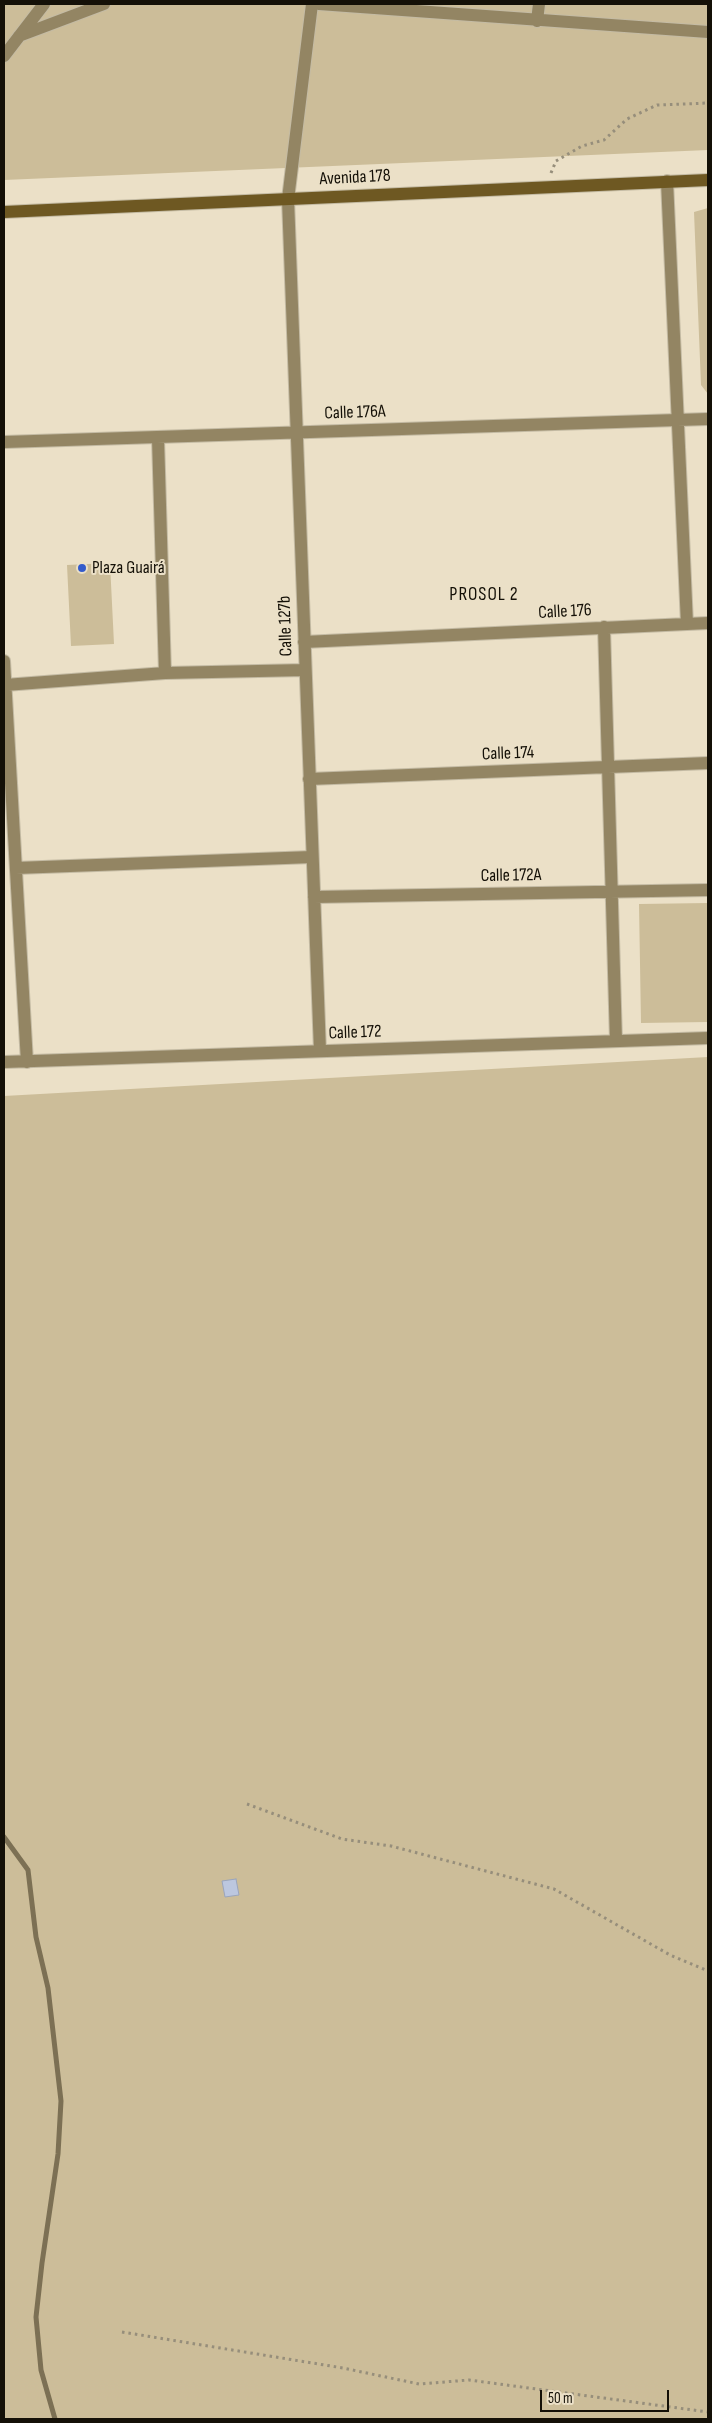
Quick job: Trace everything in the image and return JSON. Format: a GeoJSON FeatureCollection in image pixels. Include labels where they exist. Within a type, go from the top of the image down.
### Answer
{"type":"FeatureCollection","features":[{"type":"Feature","properties":{"kind":"main road","name":"Avenida 178"},"geometry":{"type":"LineString","coordinates":[[4,212],[708,180]]}},
{"type":"Feature","properties":{"kind":"street"},"geometry":{"type":"LineString","coordinates":[[4,56],[44,4]]}},
{"type":"Feature","properties":{"kind":"street"},"geometry":{"type":"LineString","coordinates":[[19,36],[104,4]]}},
{"type":"Feature","properties":{"kind":"street","name":"Calle 127b"},"geometry":{"type":"LineString","coordinates":[[312,4],[288,199],[320,1051]]}},
{"type":"Feature","properties":{"kind":"street"},"geometry":{"type":"LineString","coordinates":[[328,4],[537,21],[708,32]]}},
{"type":"Feature","properties":{"kind":"street"},"geometry":{"type":"LineString","coordinates":[[537,21],[539,4]]}},
{"type":"Feature","properties":{"kind":"street"},"geometry":{"type":"LineString","coordinates":[[667,182],[687,624]]}},
{"type":"Feature","properties":{"kind":"street","name":"Calle 176A"},"geometry":{"type":"LineString","coordinates":[[4,442],[708,419]]}},
{"type":"Feature","properties":{"kind":"street"},"geometry":{"type":"LineString","coordinates":[[158,438],[166,673]]}},
{"type":"Feature","properties":{"kind":"street","name":"Calle 176"},"geometry":{"type":"LineString","coordinates":[[304,642],[708,622]]}},
{"type":"Feature","properties":{"kind":"street"},"geometry":{"type":"LineString","coordinates":[[604,628],[616,1041]]}},
{"type":"Feature","properties":{"kind":"street"},"geometry":{"type":"LineString","coordinates":[[4,661],[27,1062]]}},
{"type":"Feature","properties":{"kind":"street"},"geometry":{"type":"LineString","coordinates":[[5,684],[166,673],[305,670]]}},
{"type":"Feature","properties":{"kind":"street","name":"Calle 174"},"geometry":{"type":"LineString","coordinates":[[310,779],[708,763]]}},
{"type":"Feature","properties":{"kind":"street"},"geometry":{"type":"LineString","coordinates":[[16,868],[312,857]]}},
{"type":"Feature","properties":{"kind":"street","name":"Calle 172A"},"geometry":{"type":"LineString","coordinates":[[314,897],[708,890]]}},
{"type":"Feature","properties":{"kind":"street","name":"Calle 172"},"geometry":{"type":"LineString","coordinates":[[4,1062],[708,1038]]}},
{"type":"Feature","properties":{"kind":"path"},"geometry":{"type":"LineString","coordinates":[[546,187],[556,161],[582,146],[604,140],[627,119],[656,104],[708,103]]}},
{"type":"Feature","properties":{"kind":"path"},"geometry":{"type":"LineString","coordinates":[[247,1804],[342,1839],[391,1846],[554,1889],[670,1955],[708,1971]]}},
{"type":"Feature","properties":{"kind":"path"},"geometry":{"type":"LineString","coordinates":[[122,2332],[343,2368],[420,2384],[469,2380],[708,2412]]}},
{"type":"Feature","properties":{"kind":"shaded area"},"geometry":{"type":"Polygon","coordinates":[[[4,4],[708,4],[708,150],[4,180],[4,4]]]}},
{"type":"Feature","properties":{"kind":"shaded area"},"geometry":{"type":"Polygon","coordinates":[[[708,208],[708,394],[701,385],[694,212],[708,208]]]}},
{"type":"Feature","properties":{"kind":"shaded area"},"geometry":{"type":"Polygon","coordinates":[[[110,563],[114,644],[71,646],[67,565],[110,563]]]}},
{"type":"Feature","properties":{"kind":"shaded area"},"geometry":{"type":"Polygon","coordinates":[[[708,903],[708,1022],[641,1023],[639,904],[708,903]]]}},
{"type":"Feature","properties":{"kind":"shaded area"},"geometry":{"type":"Polygon","coordinates":[[[708,1057],[708,2419],[4,2419],[4,1096],[708,1057]]]}},
{"type":"Feature","properties":{"kind":"building"},"geometry":{"type":"Polygon","coordinates":[[[236,1879],[239,1895],[225,1897],[222,1881],[236,1879]]]}},
{"type":"Feature","properties":{"kind":"waterway"},"geometry":{"type":"LineString","coordinates":[[4,1837],[28,1870],[36,1937],[48,1988],[61,2101],[58,2154],[36,2317],[41,2370],[55,2419]]}},
{"type":"Feature","properties":{"kind":"place","name":"Plaza Guairá"},"geometry":{"type":"Point","coordinates":[82,568]}},
{"type":"Feature","properties":{"kind":"district","name":"PROSOL 2"},"geometry":{"type":"Point","coordinates":[484,595]}}]}
